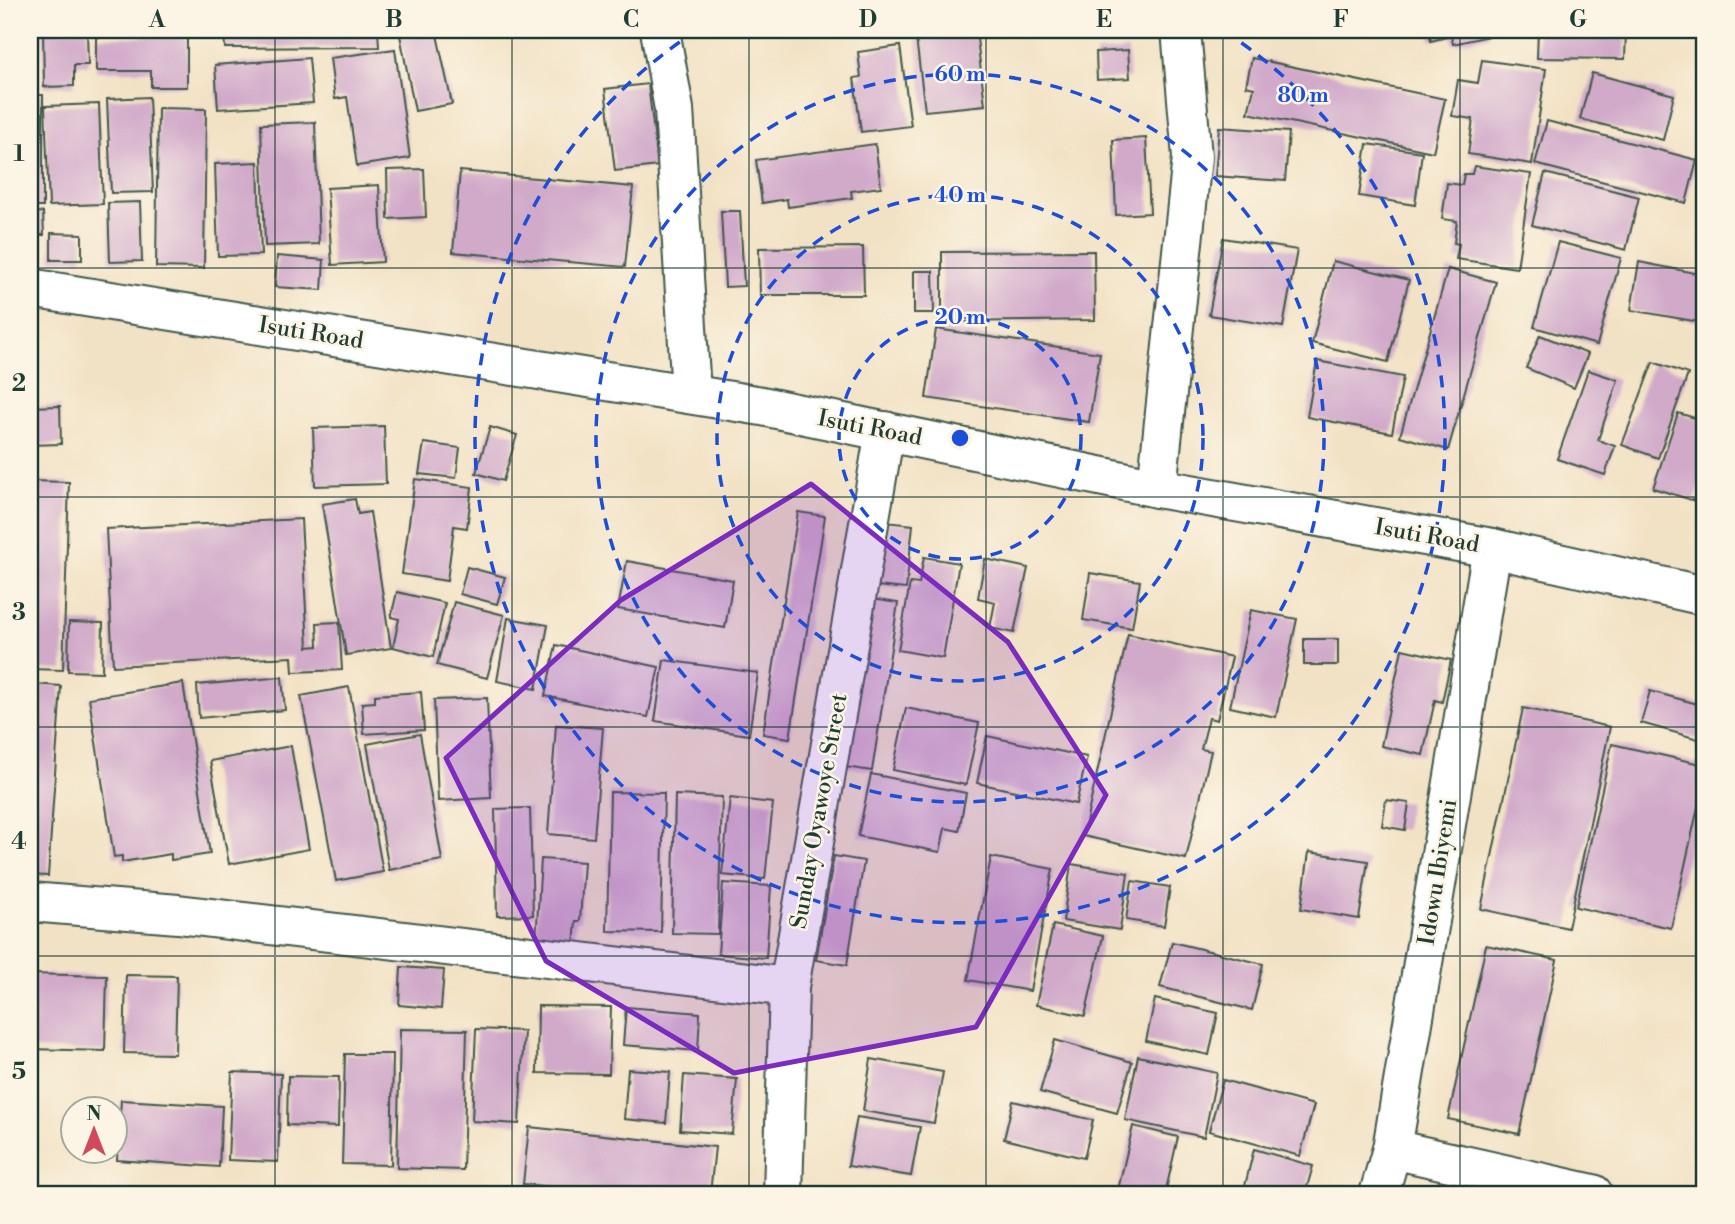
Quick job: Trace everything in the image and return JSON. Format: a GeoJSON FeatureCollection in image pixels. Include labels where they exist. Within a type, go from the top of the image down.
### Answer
{"type":"FeatureCollection","features":[{"type":"Feature","properties":{"kind":"street"},"geometry":{"type":"LineString","coordinates":[[660,30],[674,109],[691,394]]}},
{"type":"Feature","properties":{"kind":"street"},"geometry":{"type":"LineString","coordinates":[[1157,488],[1192,157],[1181,30]]}},
{"type":"Feature","properties":{"kind":"street","name":"Isuti Road"},"geometry":{"type":"LineString","coordinates":[[30,288],[691,394],[1157,488],[1492,548],[1705,596]]}},
{"type":"Feature","properties":{"kind":"street","name":"Sunday Oyawoye Street"},"geometry":{"type":"LineString","coordinates":[[783,1194],[789,987],[885,431]]}},
{"type":"Feature","properties":{"kind":"street","name":"Idowu Ibiyemi"},"geometry":{"type":"LineString","coordinates":[[1379,1194],[1392,1149],[1492,548]]}},
{"type":"Feature","properties":{"kind":"street"},"geometry":{"type":"LineString","coordinates":[[30,902],[178,914],[789,987]]}},
{"type":"Feature","properties":{"kind":"street"},"geometry":{"type":"LineString","coordinates":[[1392,1149],[1593,1194]]}},
{"type":"Feature","properties":{"kind":"highlighted area"},"geometry":{"type":"Polygon","coordinates":[[[811,484],[1008,642],[1106,795],[976,1027],[734,1073],[546,961],[446,758],[621,600],[811,484]]]}},
{"type":"Feature","properties":{"kind":"building"},"geometry":{"type":"Polygon","coordinates":[[[30,30],[35,30],[31,59],[30,58],[30,30]]]}},
{"type":"Feature","properties":{"kind":"building"},"geometry":{"type":"Polygon","coordinates":[[[43,30],[87,30],[88,65],[74,65],[74,86],[44,87],[43,30]]]}},
{"type":"Feature","properties":{"kind":"building"},"geometry":{"type":"Polygon","coordinates":[[[224,30],[378,30],[379,47],[225,48],[224,30]]]}},
{"type":"Feature","properties":{"kind":"building"},"geometry":{"type":"Polygon","coordinates":[[[399,30],[436,30],[452,104],[415,111],[399,30]]]}},
{"type":"Feature","properties":{"kind":"building"},"geometry":{"type":"Polygon","coordinates":[[[915,30],[976,30],[985,105],[925,111],[915,30]]]}},
{"type":"Feature","properties":{"kind":"building"},"geometry":{"type":"Polygon","coordinates":[[[1429,30],[1488,30],[1489,36],[1453,44],[1451,36],[1431,41],[1429,30]]]}},
{"type":"Feature","properties":{"kind":"building"},"geometry":{"type":"Polygon","coordinates":[[[1538,30],[1626,30],[1625,59],[1537,58],[1538,30]]]}},
{"type":"Feature","properties":{"kind":"building"},"geometry":{"type":"Polygon","coordinates":[[[96,37],[187,37],[187,87],[151,87],[151,71],[96,71],[96,37]]]}},
{"type":"Feature","properties":{"kind":"building"},"geometry":{"type":"Polygon","coordinates":[[[900,46],[911,126],[861,132],[854,78],[861,77],[858,52],[900,46]]]}},
{"type":"Feature","properties":{"kind":"building"},"geometry":{"type":"Polygon","coordinates":[[[395,49],[410,158],[357,166],[347,97],[335,99],[330,58],[395,49]]]}},
{"type":"Feature","properties":{"kind":"building"},"geometry":{"type":"Polygon","coordinates":[[[1128,50],[1130,78],[1097,80],[1096,52],[1128,50]]]}},
{"type":"Feature","properties":{"kind":"building"},"geometry":{"type":"Polygon","coordinates":[[[309,58],[313,103],[218,109],[215,65],[309,58]]]}},
{"type":"Feature","properties":{"kind":"building"},"geometry":{"type":"Polygon","coordinates":[[[1252,58],[1445,99],[1433,152],[1248,113],[1254,88],[1246,86],[1252,58]]]}},
{"type":"Feature","properties":{"kind":"building"},"geometry":{"type":"Polygon","coordinates":[[[1482,60],[1546,69],[1532,164],[1468,154],[1473,119],[1452,116],[1458,80],[1478,83],[1482,60]]]}},
{"type":"Feature","properties":{"kind":"building"},"geometry":{"type":"Polygon","coordinates":[[[1592,73],[1674,95],[1663,140],[1580,119],[1592,73]]]}},
{"type":"Feature","properties":{"kind":"building"},"geometry":{"type":"Polygon","coordinates":[[[648,84],[658,166],[615,171],[605,89],[648,84]]]}},
{"type":"Feature","properties":{"kind":"building"},"geometry":{"type":"Polygon","coordinates":[[[30,95],[43,95],[43,207],[30,207],[30,95]]]}},
{"type":"Feature","properties":{"kind":"building"},"geometry":{"type":"Polygon","coordinates":[[[149,97],[153,192],[111,193],[107,99],[149,97]]]}},
{"type":"Feature","properties":{"kind":"building"},"geometry":{"type":"Polygon","coordinates":[[[99,104],[103,204],[49,206],[45,106],[99,104]]]}},
{"type":"Feature","properties":{"kind":"building"},"geometry":{"type":"Polygon","coordinates":[[[158,108],[206,109],[204,268],[156,267],[158,108]]]}},
{"type":"Feature","properties":{"kind":"building"},"geometry":{"type":"Polygon","coordinates":[[[1547,121],[1697,160],[1686,203],[1535,164],[1547,121]]]}},
{"type":"Feature","properties":{"kind":"building"},"geometry":{"type":"Polygon","coordinates":[[[315,122],[319,244],[265,246],[261,124],[315,122]]]}},
{"type":"Feature","properties":{"kind":"building"},"geometry":{"type":"Polygon","coordinates":[[[1219,127],[1289,132],[1285,181],[1215,176],[1219,127]]]}},
{"type":"Feature","properties":{"kind":"building"},"geometry":{"type":"Polygon","coordinates":[[[1146,138],[1150,213],[1116,215],[1113,140],[1146,138]]]}},
{"type":"Feature","properties":{"kind":"building"},"geometry":{"type":"Polygon","coordinates":[[[875,144],[881,187],[851,191],[852,198],[788,207],[787,199],[762,203],[756,160],[875,144]]]}},
{"type":"Feature","properties":{"kind":"building"},"geometry":{"type":"Polygon","coordinates":[[[1367,144],[1422,152],[1415,205],[1359,196],[1367,144]]]}},
{"type":"Feature","properties":{"kind":"building"},"geometry":{"type":"Polygon","coordinates":[[[258,162],[261,255],[218,256],[215,164],[258,162]]]}},
{"type":"Feature","properties":{"kind":"building"},"geometry":{"type":"Polygon","coordinates":[[[1474,166],[1531,174],[1517,268],[1456,259],[1459,244],[1454,243],[1457,221],[1442,219],[1447,183],[1462,185],[1464,174],[1472,174],[1474,166]]]}},
{"type":"Feature","properties":{"kind":"building"},"geometry":{"type":"Polygon","coordinates":[[[424,169],[426,217],[388,219],[387,170],[424,169]]]}},
{"type":"Feature","properties":{"kind":"building"},"geometry":{"type":"Polygon","coordinates":[[[460,171],[633,187],[625,267],[453,252],[460,171]]]}},
{"type":"Feature","properties":{"kind":"building"},"geometry":{"type":"Polygon","coordinates":[[[1545,173],[1639,197],[1626,250],[1532,225],[1545,173]]]}},
{"type":"Feature","properties":{"kind":"building"},"geometry":{"type":"Polygon","coordinates":[[[379,185],[383,262],[332,265],[327,188],[379,185]]]}},
{"type":"Feature","properties":{"kind":"building"},"geometry":{"type":"Polygon","coordinates":[[[140,202],[142,261],[110,262],[108,203],[140,202]]]}},
{"type":"Feature","properties":{"kind":"building"},"geometry":{"type":"Polygon","coordinates":[[[721,211],[740,211],[744,286],[725,287],[721,211]]]}},
{"type":"Feature","properties":{"kind":"building"},"geometry":{"type":"Polygon","coordinates":[[[43,212],[44,235],[30,235],[30,213],[43,212]]]}},
{"type":"Feature","properties":{"kind":"building"},"geometry":{"type":"Polygon","coordinates":[[[51,233],[82,234],[82,260],[51,260],[51,233]]]}},
{"type":"Feature","properties":{"kind":"building"},"geometry":{"type":"Polygon","coordinates":[[[1223,238],[1297,250],[1283,327],[1209,315],[1223,238]]]}},
{"type":"Feature","properties":{"kind":"building"},"geometry":{"type":"Polygon","coordinates":[[[1558,242],[1621,258],[1597,345],[1534,327],[1558,242]]]}},
{"type":"Feature","properties":{"kind":"building"},"geometry":{"type":"Polygon","coordinates":[[[863,247],[864,295],[760,295],[759,248],[863,247]]]}},
{"type":"Feature","properties":{"kind":"building"},"geometry":{"type":"Polygon","coordinates":[[[1094,251],[1095,320],[942,322],[942,252],[1094,251]]]}},
{"type":"Feature","properties":{"kind":"building"},"geometry":{"type":"Polygon","coordinates":[[[277,256],[324,260],[322,290],[275,287],[277,256]]]}},
{"type":"Feature","properties":{"kind":"building"},"geometry":{"type":"Polygon","coordinates":[[[1333,261],[1409,280],[1388,362],[1312,343],[1333,261]]]}},
{"type":"Feature","properties":{"kind":"building"},"geometry":{"type":"Polygon","coordinates":[[[1639,262],[1705,275],[1705,323],[1631,310],[1639,262]]]}},
{"type":"Feature","properties":{"kind":"building"},"geometry":{"type":"Polygon","coordinates":[[[1448,269],[1496,282],[1448,450],[1400,436],[1448,269]]]}},
{"type":"Feature","properties":{"kind":"building"},"geometry":{"type":"Polygon","coordinates":[[[914,271],[933,271],[934,313],[914,313],[914,271]]]}},
{"type":"Feature","properties":{"kind":"building"},"geometry":{"type":"Polygon","coordinates":[[[936,329],[1100,353],[1089,422],[926,398],[936,329]]]}},
{"type":"Feature","properties":{"kind":"building"},"geometry":{"type":"Polygon","coordinates":[[[1540,335],[1588,354],[1574,388],[1526,368],[1540,335]]]}},
{"type":"Feature","properties":{"kind":"building"},"geometry":{"type":"Polygon","coordinates":[[[1317,361],[1403,377],[1392,433],[1307,417],[1317,361]]]}},
{"type":"Feature","properties":{"kind":"building"},"geometry":{"type":"Polygon","coordinates":[[[1653,362],[1688,374],[1658,458],[1622,445],[1653,362]]]}},
{"type":"Feature","properties":{"kind":"building"},"geometry":{"type":"Polygon","coordinates":[[[1588,370],[1618,380],[1598,440],[1615,446],[1605,475],[1557,459],[1588,370]]]}},
{"type":"Feature","properties":{"kind":"building"},"geometry":{"type":"Polygon","coordinates":[[[60,406],[61,444],[30,445],[30,407],[60,406]]]}},
{"type":"Feature","properties":{"kind":"building"},"geometry":{"type":"Polygon","coordinates":[[[1678,413],[1705,421],[1705,469],[1695,501],[1653,488],[1678,413]]]}},
{"type":"Feature","properties":{"kind":"building"},"geometry":{"type":"Polygon","coordinates":[[[384,426],[386,484],[315,486],[313,428],[384,426]]]}},
{"type":"Feature","properties":{"kind":"building"},"geometry":{"type":"Polygon","coordinates":[[[490,427],[517,435],[503,481],[476,473],[490,427]]]}},
{"type":"Feature","properties":{"kind":"building"},"geometry":{"type":"Polygon","coordinates":[[[424,443],[460,448],[456,478],[419,474],[424,443]]]}},
{"type":"Feature","properties":{"kind":"building"},"geometry":{"type":"Polygon","coordinates":[[[415,479],[472,487],[467,528],[454,526],[447,581],[402,574],[415,479]]]}},
{"type":"Feature","properties":{"kind":"building"},"geometry":{"type":"Polygon","coordinates":[[[30,481],[69,482],[63,670],[30,669],[30,481]]]}},
{"type":"Feature","properties":{"kind":"building"},"geometry":{"type":"Polygon","coordinates":[[[355,499],[358,514],[370,512],[391,648],[346,655],[322,504],[355,499]]]}},
{"type":"Feature","properties":{"kind":"building"},"geometry":{"type":"Polygon","coordinates":[[[798,512],[825,516],[790,738],[763,734],[798,512]]]}},
{"type":"Feature","properties":{"kind":"building"},"geometry":{"type":"Polygon","coordinates":[[[301,519],[308,647],[318,646],[317,623],[339,622],[342,670],[293,672],[292,657],[113,666],[106,529],[301,519]]]}},
{"type":"Feature","properties":{"kind":"building"},"geometry":{"type":"Polygon","coordinates":[[[885,522],[913,525],[906,589],[877,586],[885,522]]]}},
{"type":"Feature","properties":{"kind":"building"},"geometry":{"type":"Polygon","coordinates":[[[924,557],[959,563],[943,658],[898,650],[910,583],[919,584],[924,557]]]}},
{"type":"Feature","properties":{"kind":"building"},"geometry":{"type":"Polygon","coordinates":[[[985,559],[1028,568],[1014,633],[990,628],[995,602],[978,598],[985,559]]]}},
{"type":"Feature","properties":{"kind":"building"},"geometry":{"type":"Polygon","coordinates":[[[627,561],[733,580],[725,628],[618,609],[627,561]]]}},
{"type":"Feature","properties":{"kind":"building"},"geometry":{"type":"Polygon","coordinates":[[[467,567],[505,577],[497,604],[460,594],[467,567]]]}},
{"type":"Feature","properties":{"kind":"building"},"geometry":{"type":"Polygon","coordinates":[[[1090,573],[1140,581],[1132,628],[1083,620],[1090,573]]]}},
{"type":"Feature","properties":{"kind":"building"},"geometry":{"type":"Polygon","coordinates":[[[397,592],[445,603],[433,657],[393,647],[399,619],[391,617],[397,592]]]}},
{"type":"Feature","properties":{"kind":"building"},"geometry":{"type":"Polygon","coordinates":[[[871,599],[898,603],[872,771],[845,767],[871,599]]]}},
{"type":"Feature","properties":{"kind":"building"},"geometry":{"type":"Polygon","coordinates":[[[454,602],[504,615],[487,678],[437,665],[454,602]]]}},
{"type":"Feature","properties":{"kind":"building"},"geometry":{"type":"Polygon","coordinates":[[[1251,610],[1297,619],[1276,717],[1230,707],[1251,610]]]}},
{"type":"Feature","properties":{"kind":"building"},"geometry":{"type":"Polygon","coordinates":[[[508,618],[548,625],[536,689],[497,681],[508,618]]]}},
{"type":"Feature","properties":{"kind":"building"},"geometry":{"type":"Polygon","coordinates":[[[69,622],[103,623],[102,672],[68,671],[69,622]]]}},
{"type":"Feature","properties":{"kind":"building"},"geometry":{"type":"Polygon","coordinates":[[[1128,634],[1232,657],[1217,720],[1209,718],[1201,749],[1211,751],[1186,859],[1083,836],[1128,634]]]}},
{"type":"Feature","properties":{"kind":"building"},"geometry":{"type":"Polygon","coordinates":[[[1304,639],[1338,639],[1338,665],[1304,665],[1304,639]]]}},
{"type":"Feature","properties":{"kind":"building"},"geometry":{"type":"Polygon","coordinates":[[[556,645],[659,667],[648,717],[545,696],[556,645]]]}},
{"type":"Feature","properties":{"kind":"building"},"geometry":{"type":"Polygon","coordinates":[[[1402,649],[1451,660],[1442,702],[1435,700],[1423,755],[1381,746],[1402,649]]]}},
{"type":"Feature","properties":{"kind":"building"},"geometry":{"type":"Polygon","coordinates":[[[664,660],[758,673],[749,735],[655,721],[664,660]]]}},
{"type":"Feature","properties":{"kind":"building"},"geometry":{"type":"Polygon","coordinates":[[[282,677],[285,710],[199,718],[197,685],[282,677]]]}},
{"type":"Feature","properties":{"kind":"building"},"geometry":{"type":"Polygon","coordinates":[[[183,683],[210,854],[171,860],[171,854],[122,862],[122,856],[114,857],[89,698],[183,683]]]}},
{"type":"Feature","properties":{"kind":"building"},"geometry":{"type":"Polygon","coordinates":[[[30,684],[61,686],[48,876],[30,875],[30,684]]]}},
{"type":"Feature","properties":{"kind":"building"},"geometry":{"type":"Polygon","coordinates":[[[349,687],[383,872],[336,881],[301,696],[349,687]]]}},
{"type":"Feature","properties":{"kind":"building"},"geometry":{"type":"Polygon","coordinates":[[[1650,691],[1705,706],[1705,741],[1641,723],[1650,691]]]}},
{"type":"Feature","properties":{"kind":"building"},"geometry":{"type":"Polygon","coordinates":[[[421,692],[424,730],[364,734],[362,703],[375,702],[375,695],[421,692]]]}},
{"type":"Feature","properties":{"kind":"building"},"geometry":{"type":"Polygon","coordinates":[[[487,698],[491,798],[438,801],[434,700],[487,698]]]}},
{"type":"Feature","properties":{"kind":"building"},"geometry":{"type":"Polygon","coordinates":[[[906,708],[979,723],[966,785],[893,770],[906,708]]]}},
{"type":"Feature","properties":{"kind":"building"},"geometry":{"type":"Polygon","coordinates":[[[1523,708],[1610,727],[1568,928],[1481,909],[1523,708]]]}},
{"type":"Feature","properties":{"kind":"building"},"geometry":{"type":"Polygon","coordinates":[[[556,725],[603,728],[594,838],[548,834],[556,725]]]}},
{"type":"Feature","properties":{"kind":"building"},"geometry":{"type":"Polygon","coordinates":[[[420,734],[442,860],[389,870],[367,744],[420,734]]]}},
{"type":"Feature","properties":{"kind":"building"},"geometry":{"type":"Polygon","coordinates":[[[987,736],[1087,757],[1076,804],[977,783],[987,736]]]}},
{"type":"Feature","properties":{"kind":"building"},"geometry":{"type":"Polygon","coordinates":[[[1612,744],[1705,765],[1705,776],[1671,928],[1576,907],[1612,744]]]}},
{"type":"Feature","properties":{"kind":"building"},"geometry":{"type":"Polygon","coordinates":[[[291,746],[309,849],[229,864],[210,761],[291,746]]]}},
{"type":"Feature","properties":{"kind":"building"},"geometry":{"type":"Polygon","coordinates":[[[871,774],[966,793],[959,831],[945,828],[940,852],[858,836],[871,774]]]}},
{"type":"Feature","properties":{"kind":"building"},"geometry":{"type":"Polygon","coordinates":[[[610,792],[664,793],[661,932],[607,931],[610,792]]]}},
{"type":"Feature","properties":{"kind":"building"},"geometry":{"type":"Polygon","coordinates":[[[675,795],[722,797],[718,934],[672,933],[675,795]]]}},
{"type":"Feature","properties":{"kind":"building"},"geometry":{"type":"Polygon","coordinates":[[[730,798],[773,803],[765,879],[722,875],[730,798]]]}},
{"type":"Feature","properties":{"kind":"building"},"geometry":{"type":"Polygon","coordinates":[[[1386,800],[1409,803],[1405,830],[1382,826],[1386,800]]]}},
{"type":"Feature","properties":{"kind":"building"},"geometry":{"type":"Polygon","coordinates":[[[530,808],[533,915],[497,916],[495,809],[530,808]]]}},
{"type":"Feature","properties":{"kind":"building"},"geometry":{"type":"Polygon","coordinates":[[[1309,852],[1368,861],[1359,919],[1301,909],[1309,852]]]}},
{"type":"Feature","properties":{"kind":"building"},"geometry":{"type":"Polygon","coordinates":[[[834,856],[864,861],[847,965],[816,960],[834,856]]]}},
{"type":"Feature","properties":{"kind":"building"},"geometry":{"type":"Polygon","coordinates":[[[991,857],[1053,869],[1030,991],[968,980],[991,857]]]}},
{"type":"Feature","properties":{"kind":"building"},"geometry":{"type":"Polygon","coordinates":[[[541,859],[584,862],[580,921],[576,921],[574,944],[536,941],[541,859]]]}},
{"type":"Feature","properties":{"kind":"building"},"geometry":{"type":"Polygon","coordinates":[[[1071,864],[1128,873],[1120,930],[1063,921],[1071,864]]]}},
{"type":"Feature","properties":{"kind":"building"},"geometry":{"type":"Polygon","coordinates":[[[1132,881],[1170,887],[1164,926],[1126,920],[1132,881]]]}},
{"type":"Feature","properties":{"kind":"building"},"geometry":{"type":"Polygon","coordinates":[[[723,883],[771,886],[766,958],[718,954],[723,883]]]}},
{"type":"Feature","properties":{"kind":"building"},"geometry":{"type":"Polygon","coordinates":[[[1053,925],[1103,936],[1085,1016],[1036,1005],[1053,925]]]}},
{"type":"Feature","properties":{"kind":"building"},"geometry":{"type":"Polygon","coordinates":[[[1172,942],[1263,964],[1252,1010],[1160,987],[1172,942]]]}},
{"type":"Feature","properties":{"kind":"building"},"geometry":{"type":"Polygon","coordinates":[[[1486,945],[1557,960],[1519,1134],[1448,1119],[1486,945]]]}},
{"type":"Feature","properties":{"kind":"building"},"geometry":{"type":"Polygon","coordinates":[[[401,967],[444,970],[441,1009],[399,1005],[401,967]]]}},
{"type":"Feature","properties":{"kind":"building"},"geometry":{"type":"Polygon","coordinates":[[[30,974],[107,976],[105,1051],[30,1049],[30,974]]]}},
{"type":"Feature","properties":{"kind":"building"},"geometry":{"type":"Polygon","coordinates":[[[126,975],[177,976],[175,1054],[124,1053],[126,975]]]}},
{"type":"Feature","properties":{"kind":"building"},"geometry":{"type":"Polygon","coordinates":[[[1155,999],[1218,1013],[1209,1055],[1146,1041],[1155,999]]]}},
{"type":"Feature","properties":{"kind":"building"},"geometry":{"type":"Polygon","coordinates":[[[538,1006],[611,1007],[609,1074],[537,1073],[538,1006]]]}},
{"type":"Feature","properties":{"kind":"building"},"geometry":{"type":"Polygon","coordinates":[[[626,1007],[700,1013],[698,1051],[623,1045],[626,1007]]]}},
{"type":"Feature","properties":{"kind":"building"},"geometry":{"type":"Polygon","coordinates":[[[400,1029],[467,1030],[463,1170],[397,1168],[400,1029]]]}},
{"type":"Feature","properties":{"kind":"building"},"geometry":{"type":"Polygon","coordinates":[[[476,1029],[524,1031],[519,1124],[472,1121],[476,1029]]]}},
{"type":"Feature","properties":{"kind":"building"},"geometry":{"type":"Polygon","coordinates":[[[1055,1040],[1132,1062],[1117,1113],[1040,1092],[1055,1040]]]}},
{"type":"Feature","properties":{"kind":"building"},"geometry":{"type":"Polygon","coordinates":[[[345,1054],[393,1054],[391,1165],[342,1164],[345,1054]]]}},
{"type":"Feature","properties":{"kind":"building"},"geometry":{"type":"Polygon","coordinates":[[[1138,1056],[1217,1073],[1204,1137],[1125,1120],[1138,1056]]]}},
{"type":"Feature","properties":{"kind":"building"},"geometry":{"type":"Polygon","coordinates":[[[871,1059],[943,1072],[934,1123],[863,1111],[871,1059]]]}},
{"type":"Feature","properties":{"kind":"building"},"geometry":{"type":"Polygon","coordinates":[[[628,1069],[670,1072],[666,1123],[624,1119],[628,1069]]]}},
{"type":"Feature","properties":{"kind":"building"},"geometry":{"type":"Polygon","coordinates":[[[232,1072],[281,1074],[278,1162],[228,1160],[232,1072]]]}},
{"type":"Feature","properties":{"kind":"building"},"geometry":{"type":"Polygon","coordinates":[[[684,1075],[737,1079],[732,1134],[680,1130],[684,1075]]]}},
{"type":"Feature","properties":{"kind":"building"},"geometry":{"type":"Polygon","coordinates":[[[288,1076],[339,1077],[338,1127],[287,1125],[288,1076]]]}},
{"type":"Feature","properties":{"kind":"building"},"geometry":{"type":"Polygon","coordinates":[[[1223,1080],[1314,1105],[1300,1156],[1209,1131],[1223,1080]]]}},
{"type":"Feature","properties":{"kind":"building"},"geometry":{"type":"Polygon","coordinates":[[[130,1101],[222,1106],[219,1167],[130,1161],[130,1101]]]}},
{"type":"Feature","properties":{"kind":"building"},"geometry":{"type":"Polygon","coordinates":[[[1013,1101],[1093,1120],[1084,1158],[1004,1139],[1013,1101]]]}},
{"type":"Feature","properties":{"kind":"building"},"geometry":{"type":"Polygon","coordinates":[[[857,1117],[920,1127],[911,1176],[848,1166],[857,1117]]]}},
{"type":"Feature","properties":{"kind":"building"},"geometry":{"type":"Polygon","coordinates":[[[1133,1126],[1178,1137],[1165,1194],[1117,1194],[1133,1126]]]}},
{"type":"Feature","properties":{"kind":"building"},"geometry":{"type":"Polygon","coordinates":[[[529,1127],[715,1147],[710,1194],[618,1194],[523,1184],[529,1127]]]}},
{"type":"Feature","properties":{"kind":"building"},"geometry":{"type":"Polygon","coordinates":[[[1254,1149],[1313,1166],[1305,1194],[1243,1194],[1254,1149]]]}}]}
